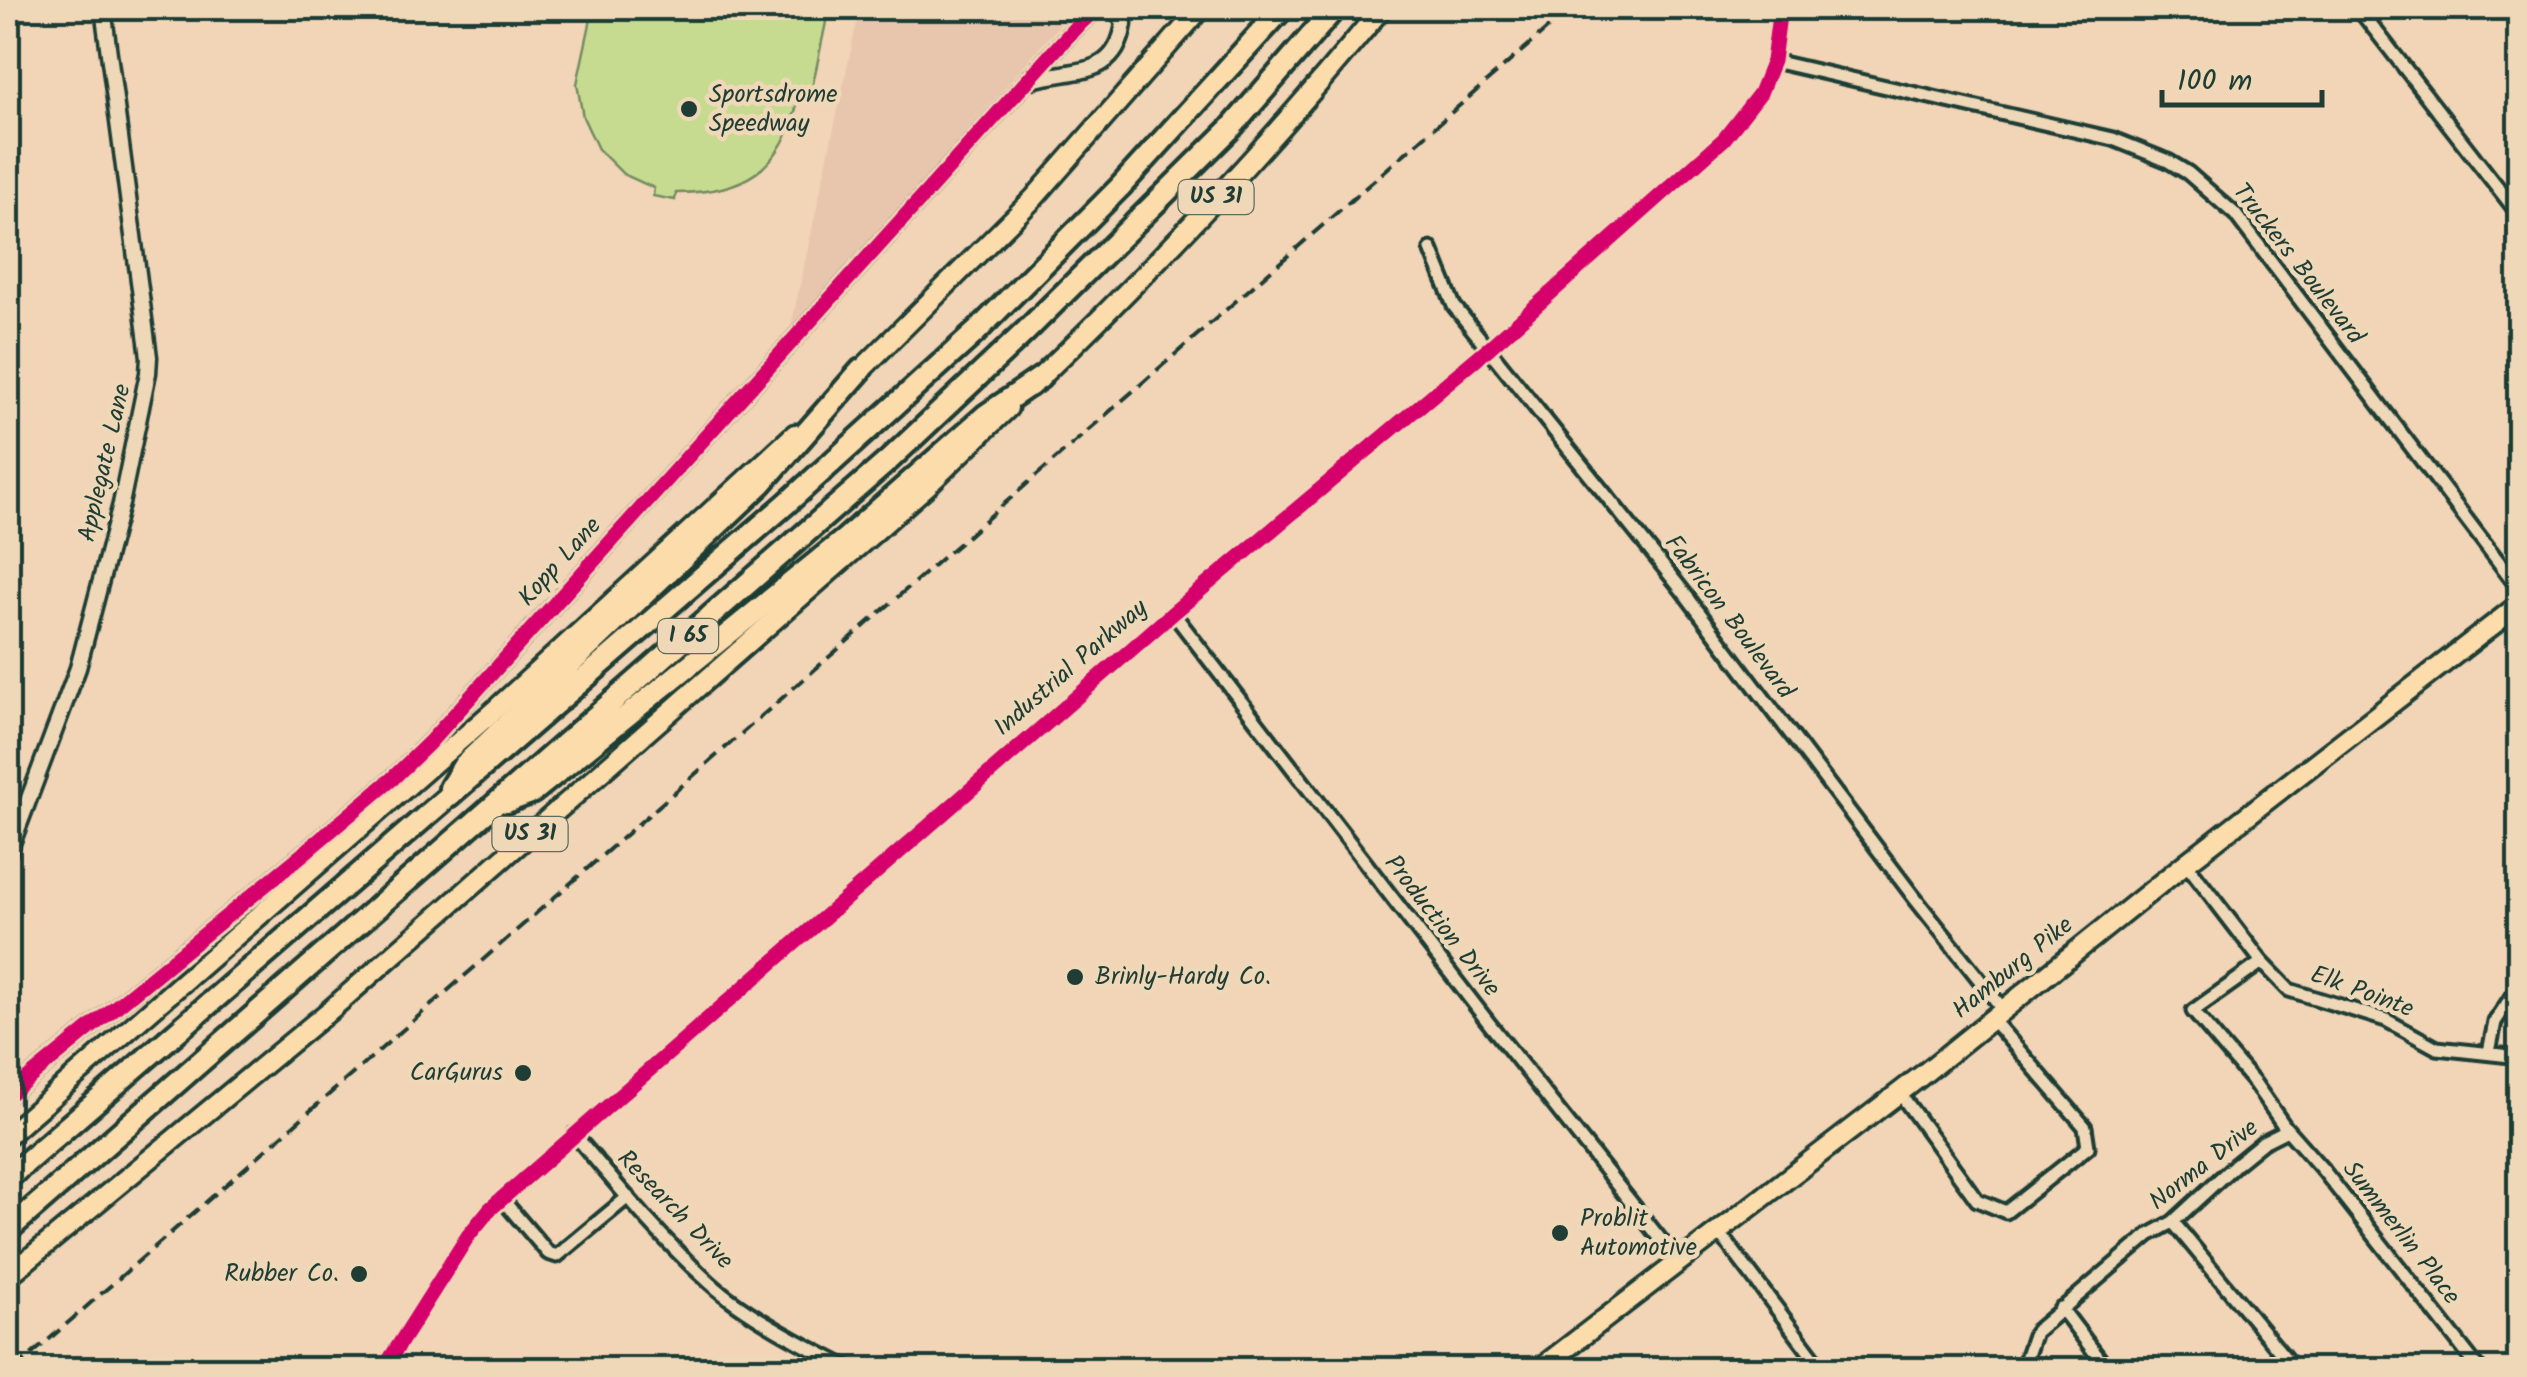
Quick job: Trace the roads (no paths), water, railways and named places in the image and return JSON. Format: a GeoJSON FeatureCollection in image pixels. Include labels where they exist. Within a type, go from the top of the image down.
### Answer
{"type":"FeatureCollection","features":[{"type":"Feature","properties":{"kind":"highway","name":"I 65"},"geometry":{"type":"LineString","coordinates":[[8,1178],[786,504],[976,332],[1120,187],[1283,8]]}},
{"type":"Feature","properties":{"kind":"highway","name":"I 65"},"geometry":{"type":"LineString","coordinates":[[8,1230],[824,519],[1026,331],[1231,128],[1336,8]]}},
{"type":"Feature","properties":{"kind":"highway"},"geometry":{"type":"LineString","coordinates":[[440,806],[464,766],[762,483],[861,370]]}},
{"type":"Feature","properties":{"kind":"highway"},"geometry":{"type":"LineString","coordinates":[[494,806],[533,792],[844,539],[986,415],[1040,378]]}},
{"type":"Feature","properties":{"kind":"main road"},"geometry":{"type":"LineString","coordinates":[[8,1135],[497,708],[861,370],[1034,198],[1201,8]]}},
{"type":"Feature","properties":{"kind":"main road","name":"US 31"},"geometry":{"type":"LineString","coordinates":[[8,1276],[328,1012],[927,486],[1132,290],[1328,75],[1382,8]]}},
{"type":"Feature","properties":{"kind":"main road","name":"Hamburg Pike"},"geometry":{"type":"LineString","coordinates":[[1538,1370],[2520,604]]}},
{"type":"Feature","properties":{"kind":"street","name":"Applegate Lane"},"geometry":{"type":"LineString","coordinates":[[8,854],[78,668],[146,392],[149,357],[103,8]]}},
{"type":"Feature","properties":{"kind":"street","name":"Kopp Lane"},"geometry":{"type":"LineString","coordinates":[[8,1095],[333,828],[429,743],[1097,8]]}},
{"type":"Feature","properties":{"kind":"street"},"geometry":{"type":"LineString","coordinates":[[1028,81],[1052,73],[1094,69],[1114,56],[1124,24],[1116,8]]}},
{"type":"Feature","properties":{"kind":"street","name":"Industrial Parkway"},"geometry":{"type":"LineString","coordinates":[[383,1370],[468,1236],[502,1199],[1173,613],[1490,347],[1724,140],[1760,93],[1773,62],[1780,8]]}},
{"type":"Feature","properties":{"kind":"street"},"geometry":{"type":"LineString","coordinates":[[2358,8],[2520,216]]}},
{"type":"Feature","properties":{"kind":"street","name":"Truckers Boulevard"},"geometry":{"type":"LineString","coordinates":[[1773,62],[2079,129],[2139,148],[2188,173],[2235,214],[2520,590]]}},
{"type":"Feature","properties":{"kind":"street","name":"Fabricon Boulevard"},"geometry":{"type":"LineString","coordinates":[[1431,248],[1454,306],[1696,609],[1913,896],[1996,1013],[2085,1127],[2088,1148],[2006,1212],[1977,1200],[1899,1092]]}},
{"type":"Feature","properties":{"kind":"street","name":"Production Drive"},"geometry":{"type":"LineString","coordinates":[[1173,613],[1679,1263]]}},
{"type":"Feature","properties":{"kind":"street","name":"Elk Pointe"},"geometry":{"type":"LineString","coordinates":[[2186,862],[2262,962],[2289,990],[2386,1020],[2436,1048],[2520,1056]]}},
{"type":"Feature","properties":{"kind":"street","name":"Norma Drive"},"geometry":{"type":"LineString","coordinates":[[2022,1370],[2035,1332],[2061,1308],[2149,1235],[2173,1222],[2236,1164],[2285,1131],[2255,1084],[2194,1011],[2262,962]]}},
{"type":"Feature","properties":{"kind":"street"},"geometry":{"type":"LineString","coordinates":[[2489,1052],[2495,1022],[2514,992]]}},
{"type":"Feature","properties":{"kind":"street","name":"Summerlin Place"},"geometry":{"type":"LineString","coordinates":[[2285,1127],[2480,1370]]}},
{"type":"Feature","properties":{"kind":"street","name":"Research Drive"},"geometry":{"type":"LineString","coordinates":[[574,1134],[712,1285],[805,1347],[853,1370]]}},
{"type":"Feature","properties":{"kind":"street"},"geometry":{"type":"LineString","coordinates":[[502,1199],[548,1253],[556,1256],[628,1197]]}},
{"type":"Feature","properties":{"kind":"street"},"geometry":{"type":"LineString","coordinates":[[2173,1222],[2295,1370]]}},
{"type":"Feature","properties":{"kind":"street"},"geometry":{"type":"LineString","coordinates":[[1718,1232],[1823,1370]]}},
{"type":"Feature","properties":{"kind":"street"},"geometry":{"type":"LineString","coordinates":[[2061,1308],[2108,1370]]}},
{"type":"Feature","properties":{"kind":"railway"},"geometry":{"type":"LineString","coordinates":[[14,1370],[1571,8]]}},
{"type":"Feature","properties":{"kind":"place","name":"Sportsdrome Speedway"},"geometry":{"type":"Point","coordinates":[689,109]}},
{"type":"Feature","properties":{"kind":"place","name":"Brinly-Hardy Co."},"geometry":{"type":"Point","coordinates":[1075,977]}},
{"type":"Feature","properties":{"kind":"place","name":"CarGurus"},"geometry":{"type":"Point","coordinates":[523,1073]}},
{"type":"Feature","properties":{"kind":"place","name":"Problit Automotive"},"geometry":{"type":"Point","coordinates":[1560,1233]}},
{"type":"Feature","properties":{"kind":"place","name":"Rubber Co."},"geometry":{"type":"Point","coordinates":[359,1274]}}]}
